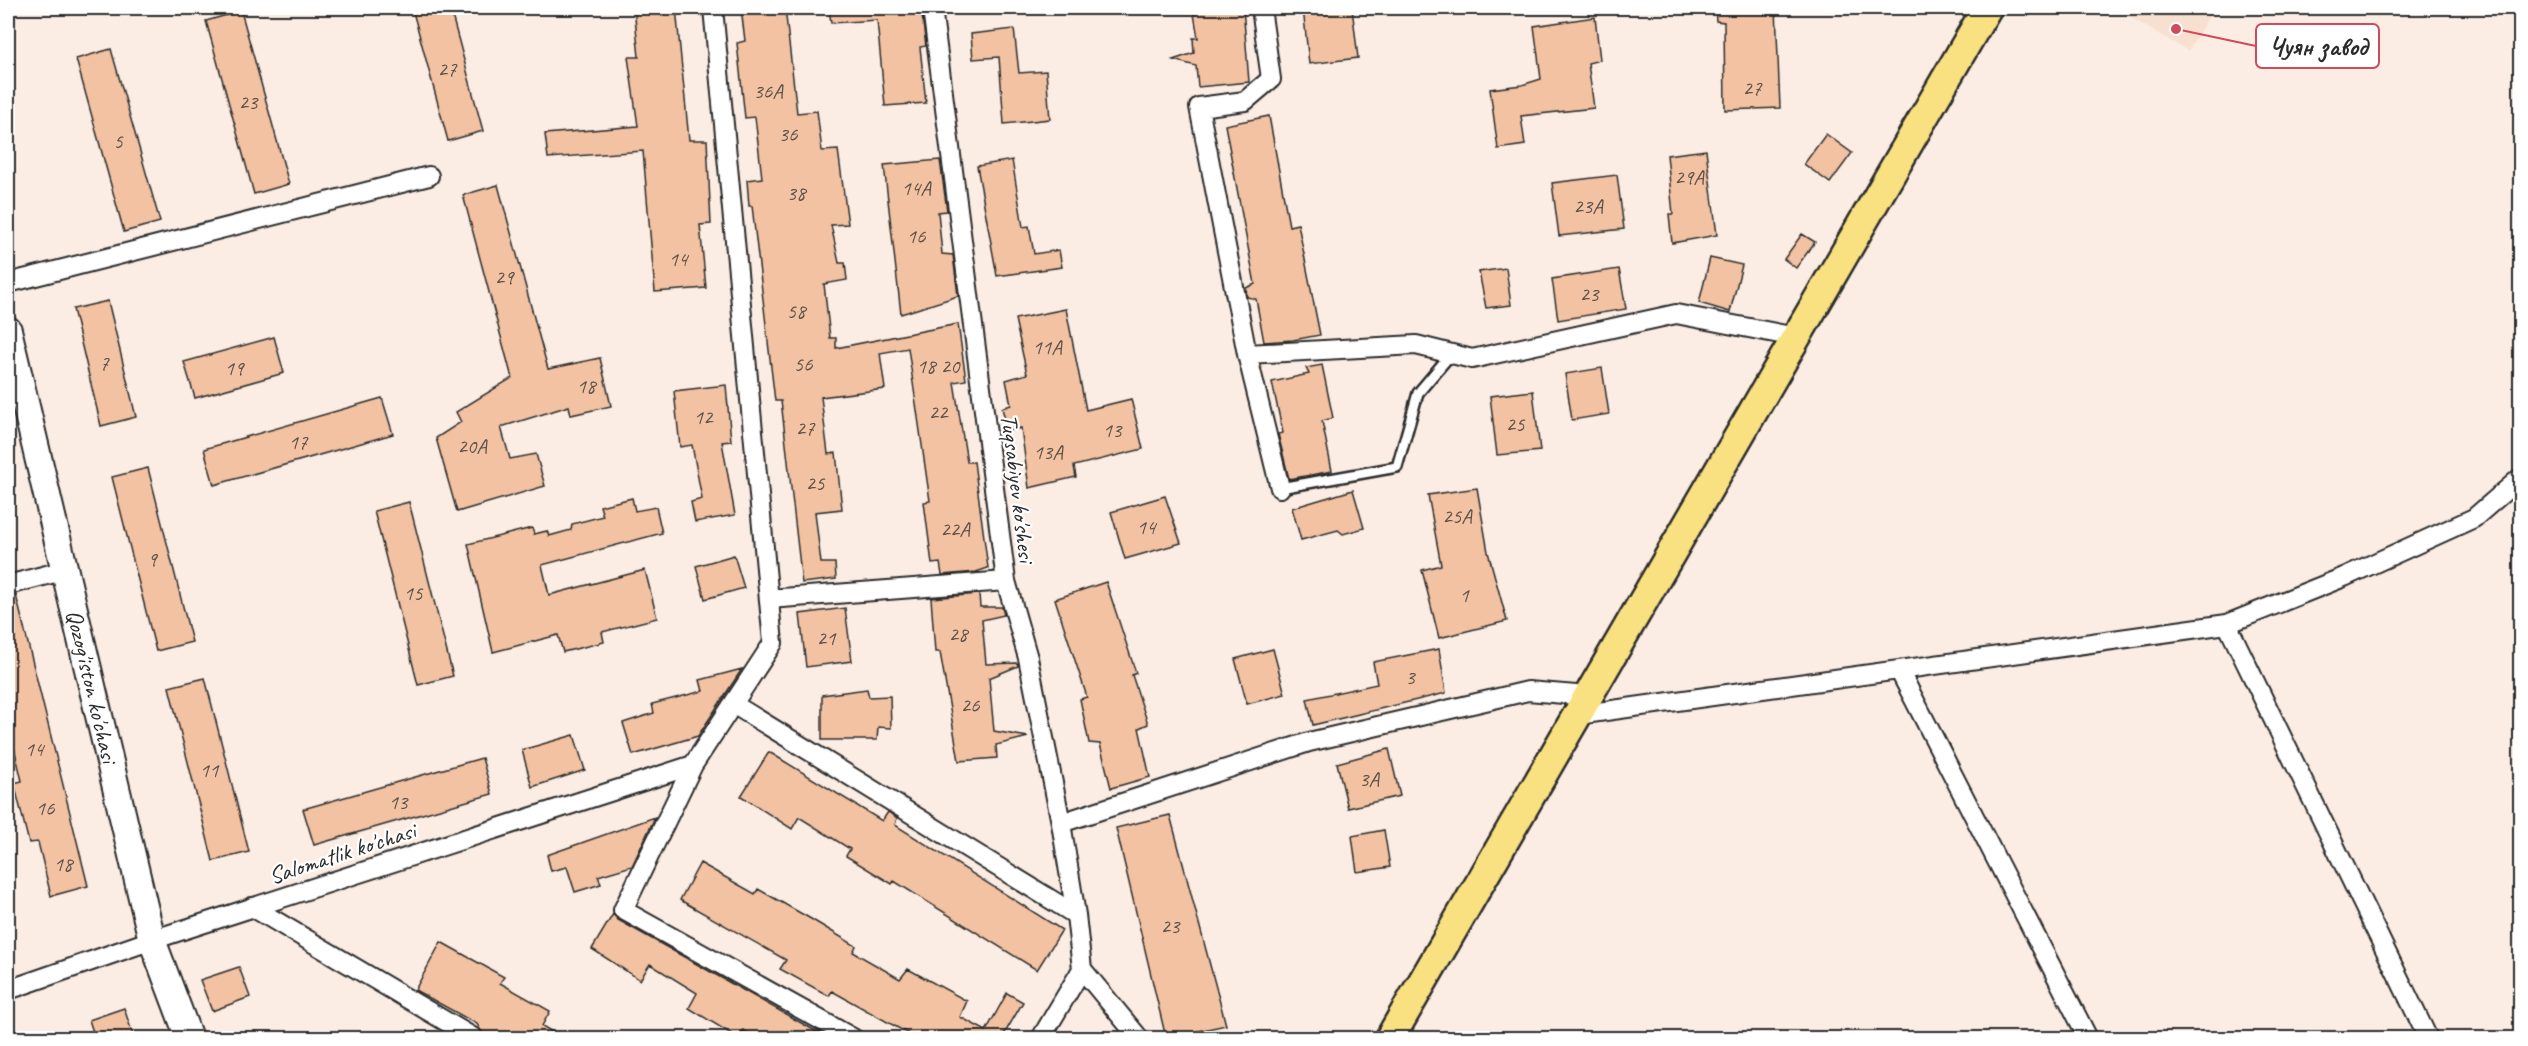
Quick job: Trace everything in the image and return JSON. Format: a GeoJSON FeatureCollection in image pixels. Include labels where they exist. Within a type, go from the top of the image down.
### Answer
{"type":"FeatureCollection","features":[{"type":"Feature","properties":{"kind":"main road"},"geometry":{"type":"LineString","coordinates":[[1390,1038],[1987,8]]}},
{"type":"Feature","properties":{"kind":"street"},"geometry":{"type":"LineString","coordinates":[[713,8],[773,643],[693,765],[623,910],[853,1038]]}},
{"type":"Feature","properties":{"kind":"street","name":"Tuqsabiyev ko'shesi"},"geometry":{"type":"LineString","coordinates":[[932,8],[1006,581],[1028,658],[1061,823],[1077,915],[1082,969]]}},
{"type":"Feature","properties":{"kind":"street"},"geometry":{"type":"LineString","coordinates":[[1261,8],[1271,79],[1245,101],[1199,107],[1247,354],[1280,488]]}},
{"type":"Feature","properties":{"kind":"street"},"geometry":{"type":"LineString","coordinates":[[8,283],[429,176]]}},
{"type":"Feature","properties":{"kind":"street"},"geometry":{"type":"LineString","coordinates":[[1247,354],[1416,345],[1472,359],[1676,314],[1796,337]]}},
{"type":"Feature","properties":{"kind":"street","name":"Qozog'iston ko'chasi"},"geometry":{"type":"LineString","coordinates":[[8,330],[152,940],[189,1038]]}},
{"type":"Feature","properties":{"kind":"street"},"geometry":{"type":"LineString","coordinates":[[1061,823],[1309,742],[1528,691],[1582,706],[1899,670],[2227,624],[2344,577],[2474,518],[2520,478]]}},
{"type":"Feature","properties":{"kind":"street"},"geometry":{"type":"LineString","coordinates":[[8,585],[66,570]]}},
{"type":"Feature","properties":{"kind":"street"},"geometry":{"type":"LineString","coordinates":[[769,599],[1006,581]]}},
{"type":"Feature","properties":{"kind":"street"},"geometry":{"type":"LineString","coordinates":[[2227,624],[2428,1038]]}},
{"type":"Feature","properties":{"kind":"street"},"geometry":{"type":"LineString","coordinates":[[1899,670],[2088,1038]]}},
{"type":"Feature","properties":{"kind":"street"},"geometry":{"type":"LineString","coordinates":[[733,704],[1077,915]]}},
{"type":"Feature","properties":{"kind":"street","name":"Salomatlik ko'chasi"},"geometry":{"type":"LineString","coordinates":[[8,990],[252,907],[693,765]]}},
{"type":"Feature","properties":{"kind":"street"},"geometry":{"type":"LineString","coordinates":[[252,907],[474,1038]]}},
{"type":"Feature","properties":{"kind":"street"},"geometry":{"type":"LineString","coordinates":[[1041,1038],[1082,969],[1139,1038]]}},
{"type":"Feature","properties":{"kind":"lane"},"geometry":{"type":"LineString","coordinates":[[1280,488],[1397,467],[1418,393],[1451,354]]}},
{"type":"Feature","properties":{"kind":"shaded area"},"geometry":{"type":"Polygon","coordinates":[[[2114,8],[2214,8],[2188,51],[2114,8]]]}},
{"type":"Feature","properties":{"kind":"building"},"geometry":{"type":"Polygon","coordinates":[[[412,8],[450,8],[483,131],[448,141],[412,8]]]}},
{"type":"Feature","properties":{"kind":"building"},"geometry":{"type":"Polygon","coordinates":[[[634,8],[676,8],[689,140],[707,140],[711,224],[700,225],[706,288],[655,292],[643,151],[548,158],[545,134],[638,126],[628,57],[639,57],[634,8]]]}},
{"type":"Feature","properties":{"kind":"building"},"geometry":{"type":"Polygon","coordinates":[[[741,8],[785,8],[797,113],[817,111],[822,151],[838,150],[848,224],[831,225],[839,263],[845,263],[847,280],[824,284],[830,338],[836,338],[836,348],[958,324],[966,380],[954,382],[967,462],[974,462],[988,568],[976,572],[942,575],[940,563],[932,564],[924,502],[930,501],[908,348],[880,353],[885,389],[821,397],[828,454],[836,453],[842,509],[815,512],[821,563],[835,563],[836,579],[802,583],[781,401],[775,401],[752,206],[749,206],[747,180],[762,178],[755,117],[745,118],[737,43],[745,41],[741,8]]]}},
{"type":"Feature","properties":{"kind":"building"},"geometry":{"type":"Polygon","coordinates":[[[829,8],[921,8],[926,46],[920,47],[926,103],[885,106],[877,20],[831,23],[829,8]]]}},
{"type":"Feature","properties":{"kind":"building"},"geometry":{"type":"Polygon","coordinates":[[[1193,8],[1243,8],[1249,82],[1198,87],[1196,66],[1173,60],[1194,53],[1193,38],[1198,38],[1193,8]]]}},
{"type":"Feature","properties":{"kind":"building"},"geometry":{"type":"Polygon","coordinates":[[[1303,8],[1352,8],[1358,58],[1309,64],[1303,8]]]}},
{"type":"Feature","properties":{"kind":"building"},"geometry":{"type":"Polygon","coordinates":[[[1715,8],[1776,8],[1780,108],[1725,110],[1724,22],[1716,21],[1715,8]]]}},
{"type":"Feature","properties":{"kind":"building"},"geometry":{"type":"Polygon","coordinates":[[[241,11],[289,184],[254,194],[206,21],[241,11]]]}},
{"type":"Feature","properties":{"kind":"building"},"geometry":{"type":"Polygon","coordinates":[[[1595,17],[1600,60],[1588,63],[1594,108],[1521,116],[1525,145],[1498,149],[1490,89],[1522,85],[1541,79],[1534,26],[1595,17]]]}},
{"type":"Feature","properties":{"kind":"building"},"geometry":{"type":"Polygon","coordinates":[[[1014,29],[1019,73],[1046,71],[1050,119],[1004,124],[999,57],[973,59],[971,34],[1014,29]]]}},
{"type":"Feature","properties":{"kind":"building"},"geometry":{"type":"Polygon","coordinates":[[[111,49],[160,222],[124,232],[76,59],[111,49]]]}},
{"type":"Feature","properties":{"kind":"building"},"geometry":{"type":"Polygon","coordinates":[[[1269,116],[1289,226],[1298,224],[1320,335],[1264,342],[1256,299],[1247,297],[1246,288],[1255,284],[1225,125],[1269,116]]]}},
{"type":"Feature","properties":{"kind":"building"},"geometry":{"type":"Polygon","coordinates":[[[1826,134],[1852,153],[1830,183],[1804,164],[1826,134]]]}},
{"type":"Feature","properties":{"kind":"building"},"geometry":{"type":"Polygon","coordinates":[[[1706,150],[1717,235],[1672,243],[1669,214],[1673,214],[1667,155],[1706,150]]]}},
{"type":"Feature","properties":{"kind":"building"},"geometry":{"type":"Polygon","coordinates":[[[940,160],[947,211],[938,212],[942,254],[953,255],[958,296],[901,314],[884,165],[940,160]]]}},
{"type":"Feature","properties":{"kind":"building"},"geometry":{"type":"Polygon","coordinates":[[[1012,160],[1023,227],[1029,226],[1034,254],[1059,250],[1062,267],[997,276],[977,166],[1012,160]]]}},
{"type":"Feature","properties":{"kind":"building"},"geometry":{"type":"Polygon","coordinates":[[[1617,175],[1624,229],[1559,236],[1552,183],[1617,175]]]}},
{"type":"Feature","properties":{"kind":"building"},"geometry":{"type":"Polygon","coordinates":[[[498,185],[548,369],[600,358],[611,406],[571,415],[569,406],[501,427],[510,459],[536,454],[545,486],[457,512],[436,438],[461,422],[456,412],[512,378],[463,195],[498,185]]]}},
{"type":"Feature","properties":{"kind":"building"},"geometry":{"type":"Polygon","coordinates":[[[1802,234],[1815,242],[1796,268],[1784,259],[1802,234]]]}},
{"type":"Feature","properties":{"kind":"building"},"geometry":{"type":"Polygon","coordinates":[[[1710,258],[1742,265],[1730,312],[1699,303],[1710,258]]]}},
{"type":"Feature","properties":{"kind":"building"},"geometry":{"type":"Polygon","coordinates":[[[1506,268],[1511,305],[1486,308],[1479,272],[1506,268]]]}},
{"type":"Feature","properties":{"kind":"building"},"geometry":{"type":"Polygon","coordinates":[[[1619,269],[1626,309],[1558,320],[1552,279],[1619,269]]]}},
{"type":"Feature","properties":{"kind":"building"},"geometry":{"type":"Polygon","coordinates":[[[108,301],[136,417],[101,426],[73,309],[108,301]]]}},
{"type":"Feature","properties":{"kind":"building"},"geometry":{"type":"Polygon","coordinates":[[[1066,309],[1086,410],[1131,399],[1143,449],[1074,466],[1076,477],[1029,488],[1021,428],[1008,431],[1002,408],[1011,405],[1006,380],[1027,374],[1015,319],[1066,309]]]}},
{"type":"Feature","properties":{"kind":"building"},"geometry":{"type":"Polygon","coordinates":[[[274,337],[284,373],[195,398],[184,362],[274,337]]]}},
{"type":"Feature","properties":{"kind":"building"},"geometry":{"type":"Polygon","coordinates":[[[1322,365],[1333,418],[1322,421],[1332,471],[1289,479],[1278,434],[1283,433],[1272,382],[1309,374],[1306,368],[1322,365]]]}},
{"type":"Feature","properties":{"kind":"building"},"geometry":{"type":"Polygon","coordinates":[[[1602,368],[1609,414],[1572,420],[1565,374],[1602,368]]]}},
{"type":"Feature","properties":{"kind":"building"},"geometry":{"type":"Polygon","coordinates":[[[726,385],[731,441],[722,442],[735,515],[695,522],[691,502],[702,499],[692,445],[680,447],[674,391],[726,385]]]}},
{"type":"Feature","properties":{"kind":"building"},"geometry":{"type":"Polygon","coordinates":[[[1533,391],[1540,451],[1497,455],[1490,396],[1533,391]]]}},
{"type":"Feature","properties":{"kind":"building"},"geometry":{"type":"Polygon","coordinates":[[[382,398],[393,434],[214,485],[204,449],[382,398]]]}},
{"type":"Feature","properties":{"kind":"building"},"geometry":{"type":"Polygon","coordinates":[[[148,468],[192,642],[156,651],[112,477],[148,468]]]}},
{"type":"Feature","properties":{"kind":"building"},"geometry":{"type":"Polygon","coordinates":[[[1477,488],[1488,552],[1507,621],[1439,638],[1422,570],[1441,565],[1428,495],[1477,488]]]}},
{"type":"Feature","properties":{"kind":"building"},"geometry":{"type":"Polygon","coordinates":[[[1353,490],[1364,528],[1343,534],[1338,530],[1301,540],[1292,508],[1353,490]]]}},
{"type":"Feature","properties":{"kind":"building"},"geometry":{"type":"Polygon","coordinates":[[[1165,496],[1181,543],[1125,559],[1111,512],[1165,496]]]}},
{"type":"Feature","properties":{"kind":"building"},"geometry":{"type":"Polygon","coordinates":[[[632,498],[635,511],[656,507],[662,533],[542,565],[549,595],[645,570],[657,618],[602,632],[604,642],[563,652],[558,635],[493,652],[468,544],[532,528],[534,534],[547,531],[549,536],[571,530],[572,524],[603,516],[600,506],[632,498]]]}},
{"type":"Feature","properties":{"kind":"building"},"geometry":{"type":"Polygon","coordinates":[[[409,502],[453,676],[418,685],[374,511],[409,502]]]}},
{"type":"Feature","properties":{"kind":"building"},"geometry":{"type":"Polygon","coordinates":[[[734,555],[744,588],[705,599],[696,566],[734,555]]]}},
{"type":"Feature","properties":{"kind":"building"},"geometry":{"type":"Polygon","coordinates":[[[1106,582],[1136,673],[1132,675],[1148,724],[1139,728],[1150,777],[1111,788],[1100,744],[1089,743],[1080,699],[1087,697],[1055,599],[1106,582]]]}},
{"type":"Feature","properties":{"kind":"building"},"geometry":{"type":"Polygon","coordinates":[[[979,594],[980,607],[1002,607],[1004,615],[982,620],[986,664],[1017,663],[1018,666],[989,678],[994,731],[1028,737],[996,745],[997,758],[959,761],[940,652],[935,652],[931,598],[979,594]]]}},
{"type":"Feature","properties":{"kind":"building"},"geometry":{"type":"Polygon","coordinates":[[[16,595],[88,886],[51,896],[38,842],[29,843],[14,783],[22,781],[8,722],[8,596],[16,595]]]}},
{"type":"Feature","properties":{"kind":"building"},"geometry":{"type":"Polygon","coordinates":[[[845,608],[852,661],[806,667],[800,614],[845,608]]]}},
{"type":"Feature","properties":{"kind":"building"},"geometry":{"type":"Polygon","coordinates":[[[1273,649],[1285,694],[1247,704],[1235,659],[1273,649]]]}},
{"type":"Feature","properties":{"kind":"building"},"geometry":{"type":"Polygon","coordinates":[[[1439,649],[1446,693],[1313,725],[1307,699],[1377,684],[1373,662],[1439,649]]]}},
{"type":"Feature","properties":{"kind":"building"},"geometry":{"type":"Polygon","coordinates":[[[742,669],[698,736],[633,755],[623,723],[654,713],[652,704],[703,691],[700,680],[742,669]]]}},
{"type":"Feature","properties":{"kind":"building"},"geometry":{"type":"Polygon","coordinates":[[[205,678],[249,852],[213,861],[169,687],[205,678]]]}},
{"type":"Feature","properties":{"kind":"building"},"geometry":{"type":"Polygon","coordinates":[[[867,689],[869,697],[890,696],[891,728],[878,727],[877,740],[822,740],[822,695],[867,689]]]}},
{"type":"Feature","properties":{"kind":"building"},"geometry":{"type":"Polygon","coordinates":[[[574,735],[585,770],[532,787],[522,750],[574,735]]]}},
{"type":"Feature","properties":{"kind":"building"},"geometry":{"type":"Polygon","coordinates":[[[1389,749],[1400,796],[1348,808],[1337,763],[1389,749]]]}},
{"type":"Feature","properties":{"kind":"building"},"geometry":{"type":"Polygon","coordinates":[[[769,752],[882,821],[888,812],[897,818],[895,825],[1062,930],[1037,970],[894,881],[892,884],[846,856],[850,849],[799,817],[792,829],[741,796],[769,752]]]}},
{"type":"Feature","properties":{"kind":"building"},"geometry":{"type":"Polygon","coordinates":[[[482,758],[492,794],[314,845],[303,809],[482,758]]]}},
{"type":"Feature","properties":{"kind":"building"},"geometry":{"type":"Polygon","coordinates":[[[1170,815],[1226,1025],[1166,1038],[1116,828],[1170,815]]]}},
{"type":"Feature","properties":{"kind":"building"},"geometry":{"type":"Polygon","coordinates":[[[655,817],[632,866],[598,876],[601,884],[575,892],[567,867],[551,871],[547,855],[655,817]]]}},
{"type":"Feature","properties":{"kind":"building"},"geometry":{"type":"Polygon","coordinates":[[[1384,830],[1390,867],[1357,872],[1352,836],[1384,830]]]}},
{"type":"Feature","properties":{"kind":"building"},"geometry":{"type":"Polygon","coordinates":[[[700,863],[755,894],[758,889],[811,919],[856,946],[853,952],[900,979],[908,969],[967,1001],[960,1017],[986,1031],[1007,993],[1023,1002],[1002,1038],[916,1038],[832,991],[829,996],[780,969],[786,960],[680,900],[700,863]]]}},
{"type":"Feature","properties":{"kind":"building"},"geometry":{"type":"Polygon","coordinates":[[[613,914],[618,920],[828,1038],[757,1038],[743,1030],[738,1038],[689,1008],[697,993],[650,964],[640,980],[592,949],[613,914]]]}},
{"type":"Feature","properties":{"kind":"building"},"geometry":{"type":"Polygon","coordinates":[[[441,942],[504,977],[500,983],[550,1011],[542,1026],[563,1038],[485,1038],[477,1024],[415,990],[441,942]]]}},
{"type":"Feature","properties":{"kind":"building"},"geometry":{"type":"Polygon","coordinates":[[[239,967],[250,997],[212,1011],[200,980],[239,967]]]}},
{"type":"Feature","properties":{"kind":"building"},"geometry":{"type":"Polygon","coordinates":[[[124,1008],[134,1038],[95,1038],[89,1020],[124,1008]]]}},
{"type":"Feature","properties":{"kind":"place","name":"Чуян завод"},"geometry":{"type":"Point","coordinates":[2176,29]}}]}
